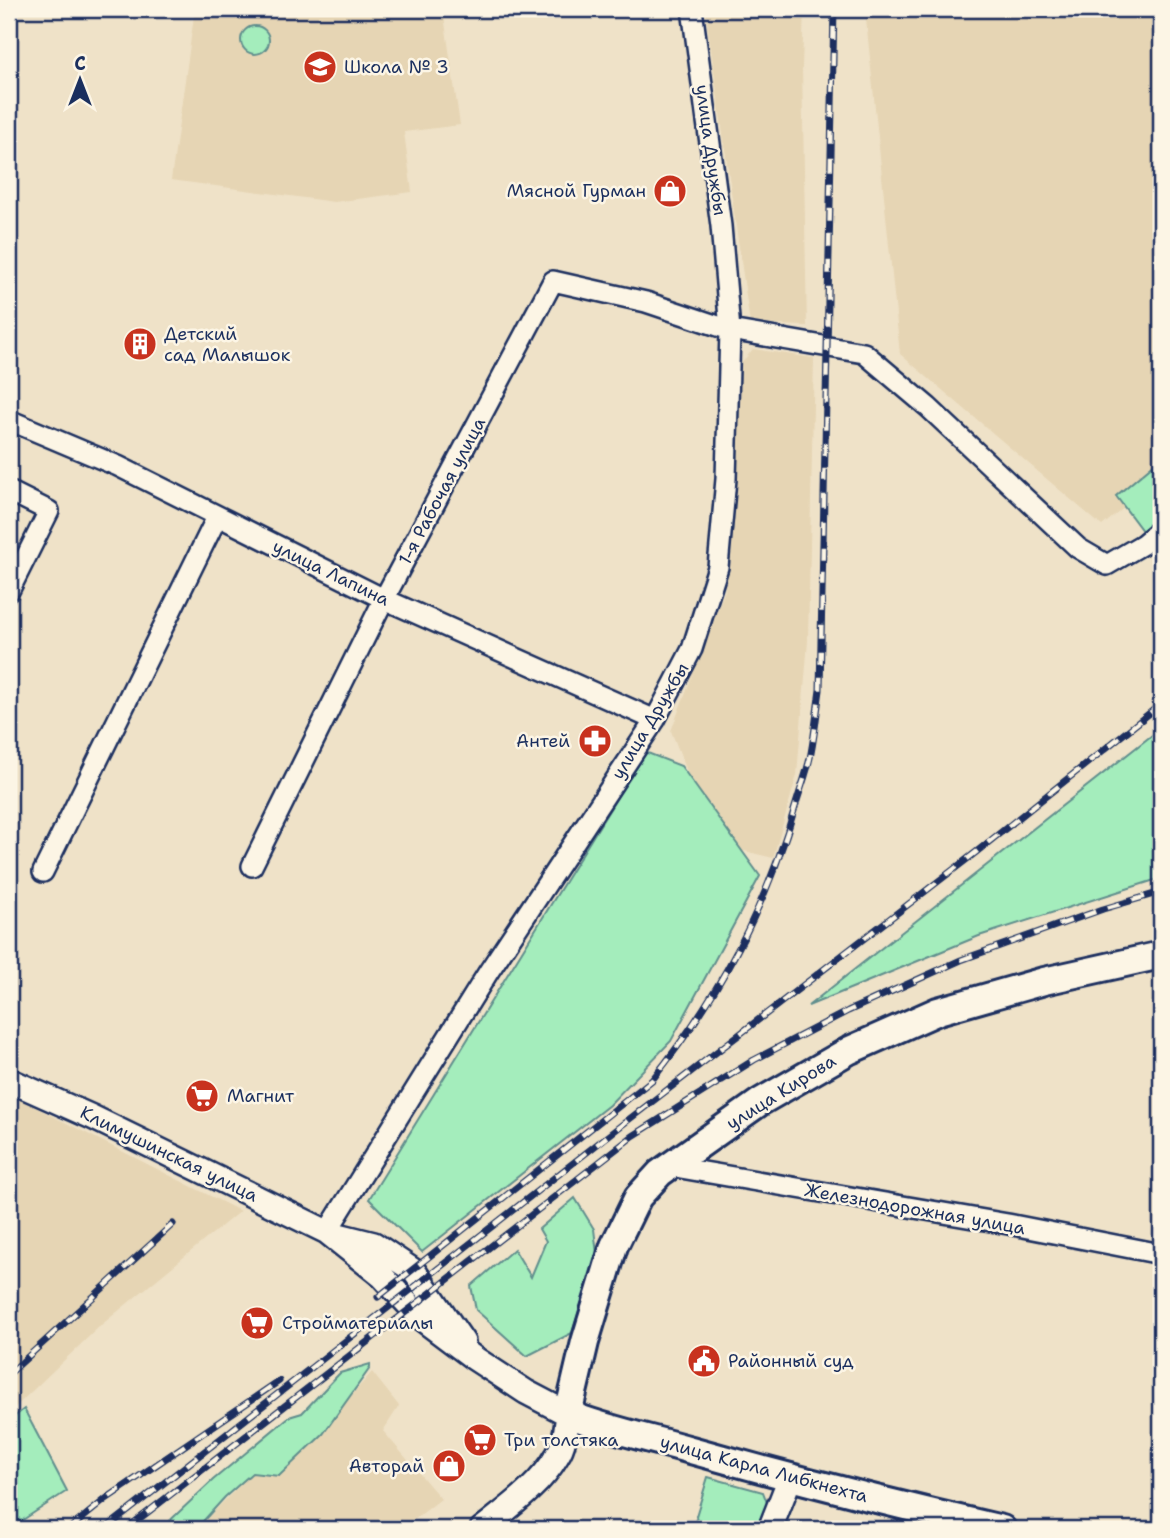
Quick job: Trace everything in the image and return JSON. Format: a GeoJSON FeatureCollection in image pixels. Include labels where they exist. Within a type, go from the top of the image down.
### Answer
{"type":"FeatureCollection","features":[{"type":"Feature","properties":{"kind":"main road","name":"улица Кирова"},"geometry":{"type":"LineString","coordinates":[[568,1414],[585,1342],[614,1246],[638,1197],[669,1166],[760,1102],[827,1063],[926,1017],[1044,981],[1161,955]]}},
{"type":"Feature","properties":{"kind":"main road","name":"улица Карла Либкнехта"},"geometry":{"type":"LineString","coordinates":[[568,1414],[599,1427],[634,1434],[790,1478],[1002,1529]]}},
{"type":"Feature","properties":{"kind":"street","name":"улица Дружбы"},"geometry":{"type":"LineString","coordinates":[[327,1232],[489,971],[655,720],[692,649],[718,567],[726,479],[730,330],[721,226],[692,9]]}},
{"type":"Feature","properties":{"kind":"street","name":"1-я Рабочая улица"},"geometry":{"type":"LineString","coordinates":[[252,866],[384,599],[553,281],[646,302],[730,330]]}},
{"type":"Feature","properties":{"kind":"street"},"geometry":{"type":"LineString","coordinates":[[730,330],[864,353],[928,407],[1078,548],[1107,565],[1143,544],[1161,529]]}},
{"type":"Feature","properties":{"kind":"street","name":"улица Лапина"},"geometry":{"type":"LineString","coordinates":[[9,421],[118,466],[384,599],[655,720]]}},
{"type":"Feature","properties":{"kind":"street"},"geometry":{"type":"LineString","coordinates":[[9,491],[49,511],[9,591]]}},
{"type":"Feature","properties":{"kind":"street"},"geometry":{"type":"LineString","coordinates":[[43,872],[217,517]]}},
{"type":"Feature","properties":{"kind":"street","name":"Климушинская улица"},"geometry":{"type":"LineString","coordinates":[[9,1080],[92,1116],[327,1232],[374,1244],[414,1271],[474,1358],[526,1392],[568,1414]]}},
{"type":"Feature","properties":{"kind":"street","name":"Железнодорожная улица"},"geometry":{"type":"LineString","coordinates":[[669,1166],[1008,1224],[1161,1254]]}},
{"type":"Feature","properties":{"kind":"street"},"geometry":{"type":"LineString","coordinates":[[482,1529],[516,1501],[553,1463],[565,1437],[568,1414]]}},
{"type":"Feature","properties":{"kind":"street"},"geometry":{"type":"LineString","coordinates":[[770,1529],[790,1478]]}},
{"type":"Feature","properties":{"kind":"shaded area","name":"Школа № 3"},"geometry":{"type":"Polygon","coordinates":[[[195,9],[443,9],[460,125],[404,132],[412,192],[334,202],[171,180],[195,9]]]}},
{"type":"Feature","properties":{"kind":"shaded area"},"geometry":{"type":"Polygon","coordinates":[[[705,9],[804,9],[802,67],[807,326],[750,324],[705,9]]]}},
{"type":"Feature","properties":{"kind":"shaded area"},"geometry":{"type":"Polygon","coordinates":[[[865,9],[1161,9],[1161,477],[1102,526],[900,354],[865,9]]]}},
{"type":"Feature","properties":{"kind":"shaded area"},"geometry":{"type":"Polygon","coordinates":[[[753,349],[814,358],[808,641],[797,775],[773,858],[716,844],[671,731],[725,590],[740,365],[753,349]]]}},
{"type":"Feature","properties":{"kind":"shaded area"},"geometry":{"type":"Polygon","coordinates":[[[9,1094],[240,1211],[100,1326],[9,1413],[9,1094]]]}},
{"type":"Feature","properties":{"kind":"shaded area"},"geometry":{"type":"Polygon","coordinates":[[[372,1372],[399,1406],[383,1431],[441,1499],[402,1529],[196,1529],[252,1473],[335,1414],[372,1372]]]}},
{"type":"Feature","properties":{"kind":"green space"},"geometry":{"type":"Polygon","coordinates":[[[255,26],[265,30],[269,40],[265,50],[255,54],[245,50],[241,40],[245,30],[255,26]]]}},
{"type":"Feature","properties":{"kind":"green space"},"geometry":{"type":"Polygon","coordinates":[[[1161,458],[1161,556],[1116,496],[1161,458]]]}},
{"type":"Feature","properties":{"kind":"green space"},"geometry":{"type":"Polygon","coordinates":[[[1161,728],[1161,878],[979,936],[808,1006],[1161,728]]]}},
{"type":"Feature","properties":{"kind":"green space"},"geometry":{"type":"Polygon","coordinates":[[[645,752],[681,766],[760,876],[671,1041],[609,1105],[422,1252],[369,1199],[645,752]]]}},
{"type":"Feature","properties":{"kind":"green space"},"geometry":{"type":"Polygon","coordinates":[[[575,1198],[594,1229],[597,1254],[572,1333],[527,1356],[476,1310],[471,1286],[514,1249],[531,1277],[546,1241],[539,1229],[575,1198]]]}},
{"type":"Feature","properties":{"kind":"green space"},"geometry":{"type":"Polygon","coordinates":[[[370,1364],[370,1368],[323,1434],[279,1476],[252,1473],[225,1497],[196,1529],[161,1529],[213,1480],[289,1417],[302,1413],[340,1373],[370,1364]]]}},
{"type":"Feature","properties":{"kind":"green space"},"geometry":{"type":"Polygon","coordinates":[[[24,1409],[67,1491],[9,1529],[9,1447],[12,1441],[9,1421],[24,1409]]]}},
{"type":"Feature","properties":{"kind":"green space"},"geometry":{"type":"Polygon","coordinates":[[[708,1477],[763,1492],[769,1508],[760,1529],[698,1529],[696,1516],[708,1477]]]}},
{"type":"Feature","properties":{"kind":"railway"},"geometry":{"type":"LineString","coordinates":[[378,1297],[652,1080],[676,1049],[719,983],[771,878],[810,759],[820,690],[834,9]]}},
{"type":"Feature","properties":{"kind":"railway"},"geometry":{"type":"LineString","coordinates":[[105,1529],[975,853],[1161,704]]}},
{"type":"Feature","properties":{"kind":"railway"},"geometry":{"type":"LineString","coordinates":[[126,1529],[633,1136],[754,1060],[848,1011],[961,960],[1103,909],[1161,892]]}},
{"type":"Feature","properties":{"kind":"railway"},"geometry":{"type":"LineString","coordinates":[[9,1374],[173,1224]]}},
{"type":"Feature","properties":{"kind":"railway"},"geometry":{"type":"LineString","coordinates":[[69,1529],[106,1499],[279,1381]]}},
{"type":"Feature","properties":{"kind":"place","name":"Школа № 3"},"geometry":{"type":"Point","coordinates":[320,67]}},
{"type":"Feature","properties":{"kind":"place","name":"Мясной Гурман"},"geometry":{"type":"Point","coordinates":[670,191]}},
{"type":"Feature","properties":{"kind":"place","name":"Детский сад Малышок"},"geometry":{"type":"Point","coordinates":[140,344]}},
{"type":"Feature","properties":{"kind":"place","name":"Антей"},"geometry":{"type":"Point","coordinates":[595,741]}},
{"type":"Feature","properties":{"kind":"place","name":"Магнит"},"geometry":{"type":"Point","coordinates":[202,1096]}},
{"type":"Feature","properties":{"kind":"place","name":"Стройматериалы"},"geometry":{"type":"Point","coordinates":[257,1323]}},
{"type":"Feature","properties":{"kind":"place","name":"Районный суд"},"geometry":{"type":"Point","coordinates":[704,1361]}},
{"type":"Feature","properties":{"kind":"place","name":"Три толстяка"},"geometry":{"type":"Point","coordinates":[480,1440]}},
{"type":"Feature","properties":{"kind":"place","name":"Авторай"},"geometry":{"type":"Point","coordinates":[449,1466]}}]}
